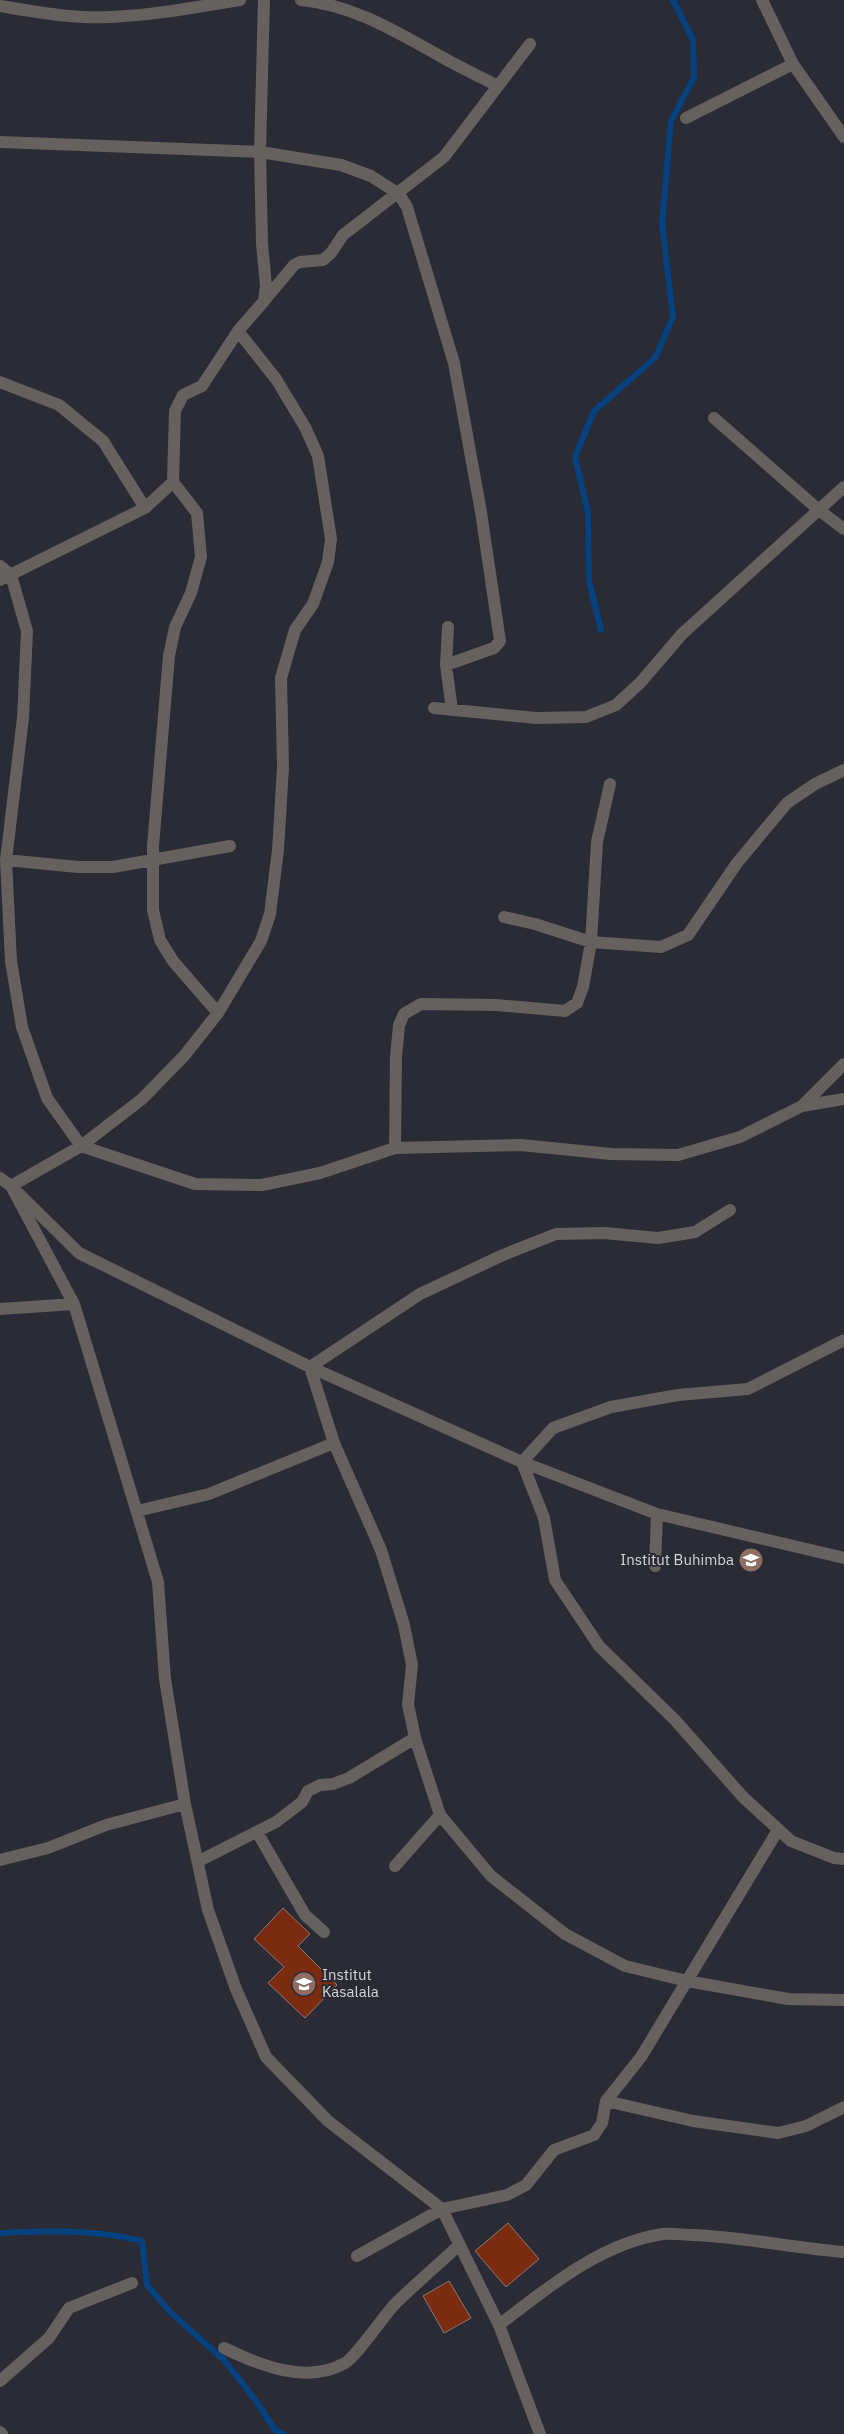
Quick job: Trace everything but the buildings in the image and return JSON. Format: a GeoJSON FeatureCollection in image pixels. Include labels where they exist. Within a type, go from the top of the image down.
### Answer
{"type":"FeatureCollection","features":[{"type":"Feature","properties":{"kind":"street"},"geometry":{"type":"LineString","coordinates":[[0,6],[41,13],[108,17],[157,13],[240,0]]}},
{"type":"Feature","properties":{"kind":"street"},"geometry":{"type":"LineString","coordinates":[[264,0],[260,152],[262,244],[266,286],[264,300]]}},
{"type":"Feature","properties":{"kind":"street"},"geometry":{"type":"LineString","coordinates":[[301,0],[320,2],[356,13],[410,38],[439,56],[498,86]]}},
{"type":"Feature","properties":{"kind":"street"},"geometry":{"type":"LineString","coordinates":[[762,0],[793,64],[844,137]]}},
{"type":"Feature","properties":{"kind":"street"},"geometry":{"type":"LineString","coordinates":[[218,1013],[173,961],[160,940],[153,910],[153,859],[169,656],[175,627],[191,593],[201,557],[197,513],[173,482],[175,411],[183,396],[202,386],[238,331],[294,266],[300,262],[322,260],[331,253],[342,235],[444,157],[530,44]]}},
{"type":"Feature","properties":{"kind":"street"},"geometry":{"type":"LineString","coordinates":[[686,118],[793,64]]}},
{"type":"Feature","properties":{"kind":"street"},"geometry":{"type":"LineString","coordinates":[[0,142],[260,152],[341,164],[371,176],[398,194],[407,207],[454,363],[481,512],[500,641],[494,648],[446,665]]}},
{"type":"Feature","properties":{"kind":"street"},"geometry":{"type":"LineString","coordinates":[[11,1186],[81,1146],[142,1099],[184,1056],[218,1013],[261,940],[270,914],[278,850],[283,767],[281,678],[295,630],[313,604],[328,562],[330,539],[318,456],[305,427],[276,379],[238,331]]}},
{"type":"Feature","properties":{"kind":"street"},"geometry":{"type":"LineString","coordinates":[[0,382],[59,405],[103,442],[145,508]]}},
{"type":"Feature","properties":{"kind":"street"},"geometry":{"type":"LineString","coordinates":[[714,418],[820,511],[844,528]]}},
{"type":"Feature","properties":{"kind":"street"},"geometry":{"type":"LineString","coordinates":[[6,577],[145,508],[173,482]]}},
{"type":"Feature","properties":{"kind":"street"},"geometry":{"type":"LineString","coordinates":[[434,708],[536,718],[586,717],[616,705],[640,683],[682,634],[820,511],[844,487]]}},
{"type":"Feature","properties":{"kind":"street"},"geometry":{"type":"LineString","coordinates":[[0,566],[27,631],[23,718],[6,860],[11,961],[22,1026],[47,1098],[81,1146],[195,1184],[262,1185],[320,1173],[395,1148],[521,1145],[611,1154],[678,1155],[740,1137],[802,1106],[844,1099]]}},
{"type":"Feature","properties":{"kind":"street"},"geometry":{"type":"LineString","coordinates":[[448,627],[446,665],[452,710]]}},
{"type":"Feature","properties":{"kind":"street"},"geometry":{"type":"LineString","coordinates":[[504,917],[591,942],[661,947],[688,935],[737,863],[787,803],[815,784],[844,770]]}},
{"type":"Feature","properties":{"kind":"street"},"geometry":{"type":"LineString","coordinates":[[395,1148],[396,1057],[399,1025],[404,1014],[421,1004],[445,1003],[565,1011],[577,1003],[583,988],[591,942],[597,842],[610,784]]}},
{"type":"Feature","properties":{"kind":"street"},"geometry":{"type":"LineString","coordinates":[[6,860],[78,867],[113,867],[230,846]]}},
{"type":"Feature","properties":{"kind":"street"},"geometry":{"type":"LineString","coordinates":[[802,1106],[844,1064]]}},
{"type":"Feature","properties":{"kind":"street"},"geometry":{"type":"LineString","coordinates":[[0,1178],[11,1186],[79,1253],[310,1367],[522,1462],[657,1514],[844,1558]]}},
{"type":"Feature","properties":{"kind":"street"},"geometry":{"type":"LineString","coordinates":[[11,1186],[74,1304],[158,1582],[165,1679],[185,1804],[211,1919],[236,1989],[266,2057],[328,2121],[442,2209],[499,2325],[540,2434]]}},
{"type":"Feature","properties":{"kind":"street"},"geometry":{"type":"LineString","coordinates":[[310,1367],[420,1294],[503,1254],[556,1234],[604,1233],[667,1236],[695,1232],[730,1210]]}},
{"type":"Feature","properties":{"kind":"street"},"geometry":{"type":"LineString","coordinates":[[0,1309],[74,1304]]}},
{"type":"Feature","properties":{"kind":"street"},"geometry":{"type":"LineString","coordinates":[[522,1462],[553,1428],[611,1407],[678,1395],[748,1388],[844,1340]]}},
{"type":"Feature","properties":{"kind":"street"},"geometry":{"type":"LineString","coordinates":[[310,1367],[334,1443],[381,1550],[404,1626],[412,1664],[408,1704],[415,1738],[440,1815],[491,1876],[565,1934],[625,1966],[788,1999],[844,2000]]}},
{"type":"Feature","properties":{"kind":"street"},"geometry":{"type":"LineString","coordinates":[[137,1511],[209,1494],[334,1443]]}},
{"type":"Feature","properties":{"kind":"street"},"geometry":{"type":"LineString","coordinates":[[522,1462],[544,1518],[555,1580],[599,1646],[675,1720],[743,1797],[778,1830],[791,1841],[834,1858],[844,1859]]}},
{"type":"Feature","properties":{"kind":"street"},"geometry":{"type":"LineString","coordinates":[[655,1566],[657,1514]]}},
{"type":"Feature","properties":{"kind":"street"},"geometry":{"type":"LineString","coordinates":[[199,1861],[276,1822],[302,1802],[308,1791],[320,1785],[333,1784],[349,1778],[415,1738]]}},
{"type":"Feature","properties":{"kind":"street"},"geometry":{"type":"LineString","coordinates":[[0,1860],[48,1848],[106,1825],[185,1804]]}},
{"type":"Feature","properties":{"kind":"street"},"geometry":{"type":"LineString","coordinates":[[395,1866],[440,1815]]}},
{"type":"Feature","properties":{"kind":"street"},"geometry":{"type":"LineString","coordinates":[[357,2256],[442,2209],[507,2195],[526,2185],[554,2150],[594,2135],[602,2123],[606,2101],[641,2057],[778,1830]]}},
{"type":"Feature","properties":{"kind":"street"},"geometry":{"type":"LineString","coordinates":[[257,1832],[304,1915],[324,1932]]}},
{"type":"Feature","properties":{"kind":"street"},"geometry":{"type":"LineString","coordinates":[[606,2101],[693,2121],[778,2133],[806,2126],[844,2107]]}},
{"type":"Feature","properties":{"kind":"street"},"geometry":{"type":"LineString","coordinates":[[499,2325],[557,2280],[603,2254],[663,2234],[731,2236],[797,2249],[844,2252]]}},
{"type":"Feature","properties":{"kind":"street"},"geometry":{"type":"LineString","coordinates":[[224,2348],[260,2365],[284,2371],[307,2372],[346,2363],[394,2305],[460,2245]]}},
{"type":"Feature","properties":{"kind":"street"},"geometry":{"type":"LineString","coordinates":[[0,2382],[49,2338],[69,2308],[132,2283]]}},
{"type":"Feature","properties":{"kind":"waterway"},"geometry":{"type":"LineString","coordinates":[[601,630],[589,581],[588,513],[575,457],[594,411],[655,358],[673,317],[662,224],[671,121],[694,77],[693,40],[673,0]]}},
{"type":"Feature","properties":{"kind":"waterway"},"geometry":{"type":"LineString","coordinates":[[0,2233],[54,2231],[90,2233],[107,2234],[142,2241],[147,2285],[170,2312],[224,2360],[256,2401],[275,2430],[284,2434]]}},
{"type":"Feature","properties":{"kind":"place","name":"Institut Buhimba"},"geometry":{"type":"Point","coordinates":[751,1560]}},
{"type":"Feature","properties":{"kind":"place","name":"Institut Kasalala"},"geometry":{"type":"Point","coordinates":[304,1984]}}]}
